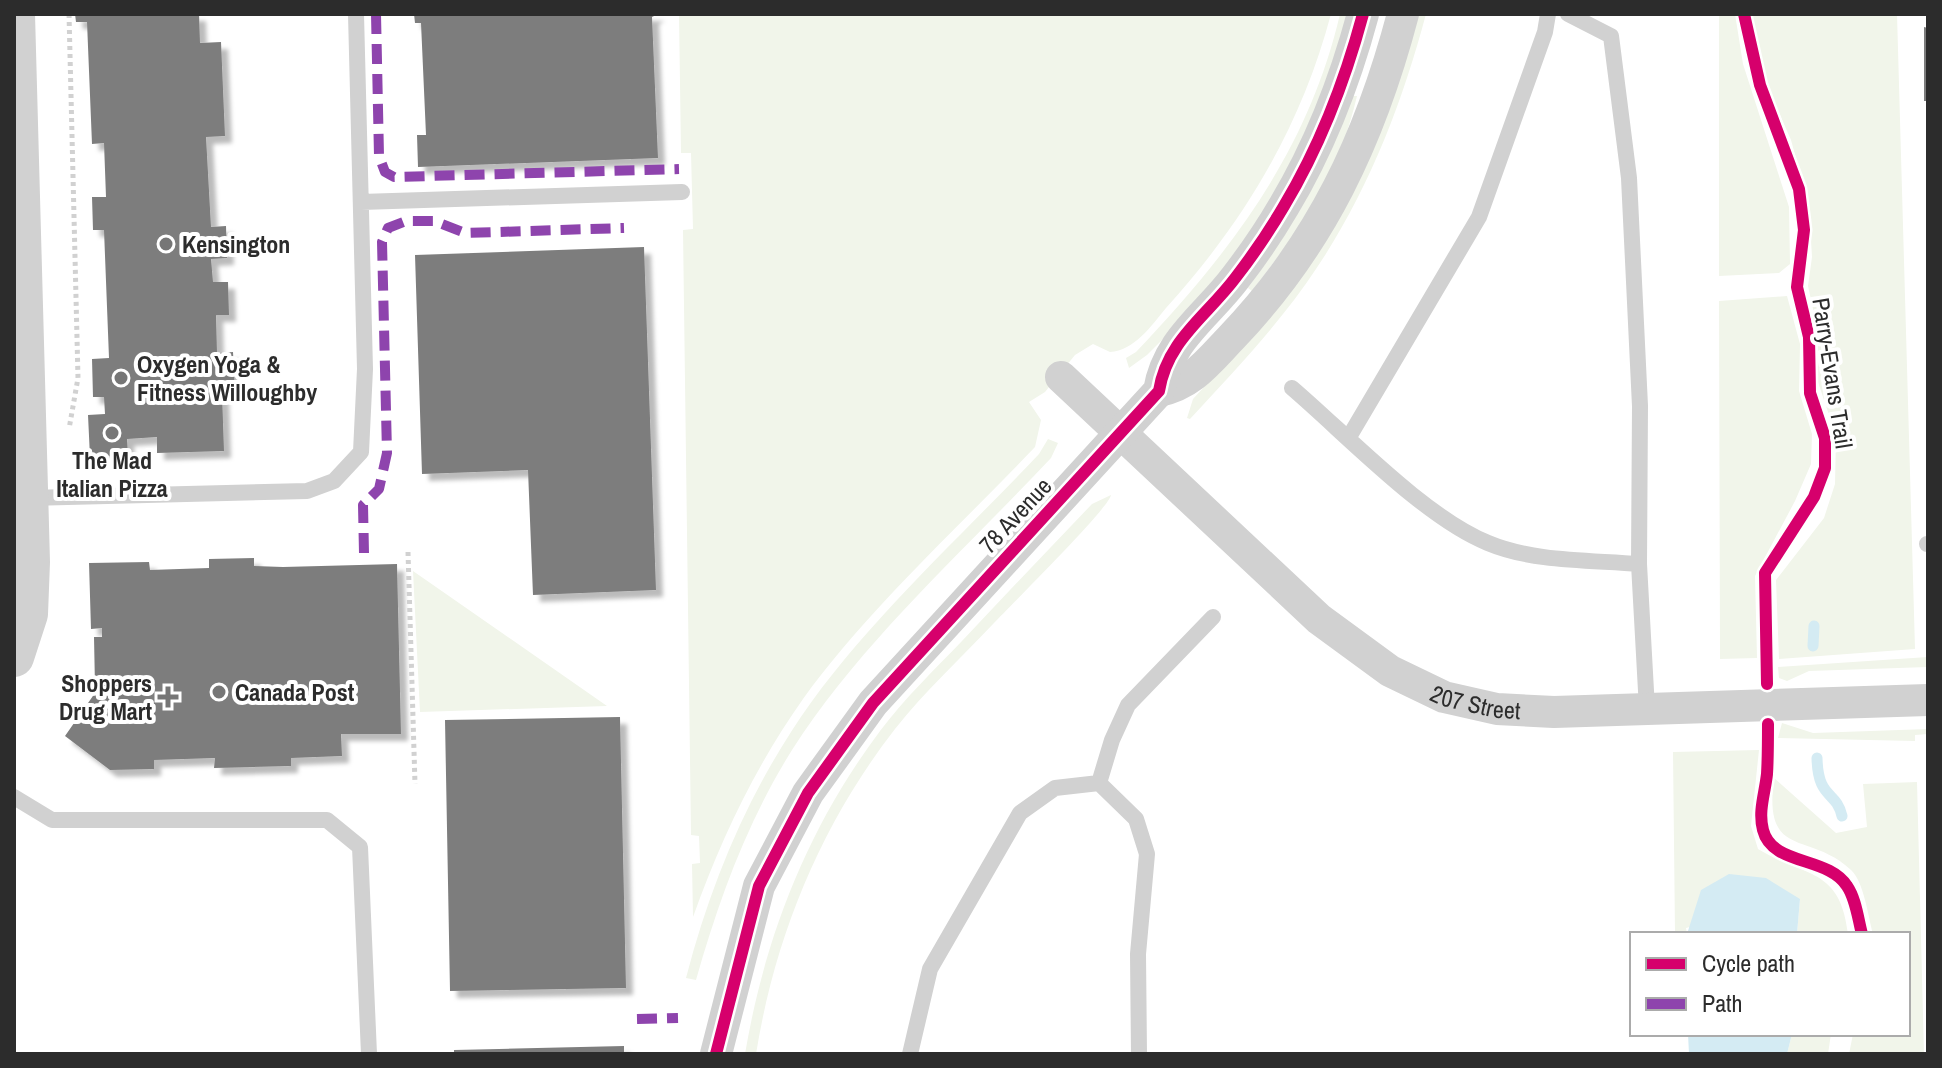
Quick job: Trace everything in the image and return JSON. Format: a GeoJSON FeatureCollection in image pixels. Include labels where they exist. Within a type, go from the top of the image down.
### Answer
{"type":"FeatureCollection","features":[{"type":"Feature","properties":{"kind":"street"},"geometry":{"type":"LineString","coordinates":[[14,657],[28,614],[20,497],[15,14]]}},
{"type":"Feature","properties":{"kind":"street","name":"78 Avenue"},"geometry":{"type":"LineString","coordinates":[[716,1054],[759,886],[808,793],[873,703],[1159,391],[1163,365],[1173,350],[1236,278],[1284,207],[1323,133],[1363,14]]}},
{"type":"Feature","properties":{"kind":"street","name":"78 Avenue"},"geometry":{"type":"LineString","coordinates":[[1159,391],[1181,387],[1195,376],[1249,320],[1296,262],[1346,178],[1386,78],[1403,14]]}},
{"type":"Feature","properties":{"kind":"street","name":"207 Street"},"geometry":{"type":"LineString","coordinates":[[1061,377],[1319,619],[1390,671],[1444,697],[1497,709],[1554,712],[1928,700]]}},
{"type":"Feature","properties":{"kind":"lane"},"geometry":{"type":"LineString","coordinates":[[20,497],[307,491],[334,481],[361,452],[365,369],[356,14]]}},
{"type":"Feature","properties":{"kind":"lane"},"geometry":{"type":"LineString","coordinates":[[1349,437],[1479,217],[1545,32],[1548,14]]}},
{"type":"Feature","properties":{"kind":"lane"},"geometry":{"type":"LineString","coordinates":[[1568,14],[1611,36],[1627,162],[1640,406],[1639,564],[1647,709]]}},
{"type":"Feature","properties":{"kind":"lane"},"geometry":{"type":"LineString","coordinates":[[361,202],[682,192]]}},
{"type":"Feature","properties":{"kind":"lane"},"geometry":{"type":"LineString","coordinates":[[1292,388],[1447,523],[1489,544],[1530,554],[1639,564]]}},
{"type":"Feature","properties":{"kind":"lane"},"geometry":{"type":"LineString","coordinates":[[1099,783],[1112,740],[1128,705],[1213,617]]}},
{"type":"Feature","properties":{"kind":"lane"},"geometry":{"type":"LineString","coordinates":[[910,1054],[930,969],[1020,813],[1055,788],[1099,783]]}},
{"type":"Feature","properties":{"kind":"lane"},"geometry":{"type":"LineString","coordinates":[[1099,783],[1136,819],[1147,854],[1138,954],[1139,1054]]}},
{"type":"Feature","properties":{"kind":"lane"},"geometry":{"type":"LineString","coordinates":[[14,797],[52,820],[327,820],[360,847],[369,1054]]}},
{"type":"Feature","properties":{"kind":"path"},"geometry":{"type":"LineString","coordinates":[[69,14],[78,378],[69,429]]}},
{"type":"Feature","properties":{"kind":"path"},"geometry":{"type":"LineString","coordinates":[[408,552],[415,784]]}},
{"type":"Feature","properties":{"kind":"shaded area"},"geometry":{"type":"Polygon","coordinates":[[[679,14],[1331,14],[1304,96],[1245,207],[1194,275],[1142,336],[1119,351],[1110,352],[1093,344],[1075,355],[1045,392],[1029,402],[1041,420],[1035,447],[884,601],[803,699],[740,804],[693,917],[692,864],[700,863],[699,836],[691,835],[683,230],[693,229],[691,153],[681,153],[679,14]]]}},
{"type":"Feature","properties":{"kind":"shaded area"},"geometry":{"type":"Polygon","coordinates":[[[1340,14],[1352,14],[1347,35],[1276,199],[1197,305],[1147,355],[1129,368],[1126,358],[1136,352],[1171,314],[1234,237],[1262,197],[1308,111],[1340,14]]]}},
{"type":"Feature","properties":{"kind":"shaded area"},"geometry":{"type":"Polygon","coordinates":[[[1415,14],[1426,14],[1414,55],[1387,134],[1352,209],[1283,314],[1190,419],[1187,418],[1193,399],[1251,336],[1415,14]]]}},
{"type":"Feature","properties":{"kind":"shaded area"},"geometry":{"type":"Polygon","coordinates":[[[1719,14],[1735,14],[1743,64],[1789,207],[1790,264],[1779,273],[1719,276],[1719,14]]]}},
{"type":"Feature","properties":{"kind":"shaded area"},"geometry":{"type":"Polygon","coordinates":[[[1752,14],[1897,14],[1915,649],[1779,659],[1776,580],[1824,518],[1835,484],[1836,436],[1818,382],[1818,332],[1808,286],[1812,257],[1809,206],[1791,140],[1769,90],[1752,14]]]}},
{"type":"Feature","properties":{"kind":"shaded area"},"geometry":{"type":"Polygon","coordinates":[[[1350,96],[1357,96],[1349,126],[1328,177],[1302,222],[1252,291],[1248,288],[1278,243],[1350,96]]]}},
{"type":"Feature","properties":{"kind":"shaded area"},"geometry":{"type":"Polygon","coordinates":[[[1787,296],[1800,344],[1799,391],[1812,434],[1811,464],[1755,576],[1757,658],[1720,659],[1719,301],[1787,296]]]}},
{"type":"Feature","properties":{"kind":"shaded area"},"geometry":{"type":"Polygon","coordinates":[[[1048,439],[1058,443],[1051,458],[881,635],[819,710],[792,750],[748,833],[714,920],[696,980],[686,978],[705,913],[729,850],[757,790],[791,732],[876,623],[1039,454],[1048,439]]]}},
{"type":"Feature","properties":{"kind":"shaded area"},"geometry":{"type":"Polygon","coordinates":[[[1111,495],[1078,536],[918,701],[869,765],[845,803],[805,883],[775,967],[756,1054],[745,1054],[764,967],[793,884],[831,805],[854,768],[889,719],[920,685],[1092,504],[1111,495]]]}},
{"type":"Feature","properties":{"kind":"shaded area"},"geometry":{"type":"Polygon","coordinates":[[[413,571],[607,706],[420,712],[413,571]]]}},
{"type":"Feature","properties":{"kind":"shaded area"},"geometry":{"type":"Polygon","coordinates":[[[1928,657],[1928,667],[1809,671],[1787,681],[1779,678],[1778,667],[1928,657]]]}},
{"type":"Feature","properties":{"kind":"shaded area"},"geometry":{"type":"Polygon","coordinates":[[[1782,723],[1813,733],[1928,729],[1928,734],[1915,735],[1915,741],[1778,738],[1782,723]]]}},
{"type":"Feature","properties":{"kind":"shaded area"},"geometry":{"type":"Polygon","coordinates":[[[1759,750],[1751,826],[1758,849],[1829,885],[1844,912],[1848,932],[1797,932],[1800,899],[1686,928],[1687,932],[1675,932],[1673,752],[1759,750]]]}},
{"type":"Feature","properties":{"kind":"shaded area"},"geometry":{"type":"Polygon","coordinates":[[[1774,778],[1836,833],[1867,827],[1863,784],[1917,782],[1924,1054],[1849,1054],[1853,1036],[1910,1036],[1910,932],[1872,932],[1855,875],[1835,858],[1782,833],[1775,822],[1772,804],[1774,778]]]}},
{"type":"Feature","properties":{"kind":"shaded area"},"geometry":{"type":"Polygon","coordinates":[[[1792,1036],[1831,1036],[1828,1054],[1787,1054],[1792,1036]]]}},
{"type":"Feature","properties":{"kind":"water"},"geometry":{"type":"Polygon","coordinates":[[[1729,874],[1766,878],[1800,899],[1797,932],[1688,932],[1701,890],[1729,874]]]}},
{"type":"Feature","properties":{"kind":"water"},"geometry":{"type":"Polygon","coordinates":[[[1688,1036],[1792,1036],[1787,1054],[1689,1054],[1688,1036]]]}},
{"type":"Feature","properties":{"kind":"building","name":"Kensington"},"geometry":{"type":"Polygon","coordinates":[[[75,14],[199,14],[200,43],[221,42],[225,136],[206,137],[211,227],[226,226],[227,258],[211,259],[213,282],[228,282],[229,315],[216,315],[217,353],[233,352],[235,392],[222,393],[224,451],[157,453],[157,437],[127,439],[128,455],[90,457],[88,415],[105,414],[104,397],[93,397],[92,359],[109,358],[104,230],[93,230],[92,197],[106,197],[104,143],[92,144],[87,22],[76,22],[75,14]]]}},
{"type":"Feature","properties":{"kind":"building"},"geometry":{"type":"Polygon","coordinates":[[[414,14],[658,14],[652,17],[658,158],[418,167],[417,135],[426,135],[421,23],[415,23],[414,14]]]}},
{"type":"Feature","properties":{"kind":"building"},"geometry":{"type":"Polygon","coordinates":[[[1924,27],[1928,28],[1928,101],[1924,101],[1924,27]]]}},
{"type":"Feature","properties":{"kind":"building"},"geometry":{"type":"Polygon","coordinates":[[[644,247],[656,590],[533,595],[528,470],[422,474],[415,255],[644,247]]]}},
{"type":"Feature","properties":{"kind":"building"},"geometry":{"type":"Polygon","coordinates":[[[254,558],[254,566],[397,564],[401,734],[341,734],[342,756],[291,758],[291,766],[214,768],[215,758],[154,760],[154,769],[110,770],[65,736],[95,693],[103,693],[103,687],[95,687],[94,637],[102,637],[102,628],[91,629],[89,563],[149,562],[150,570],[209,568],[209,559],[254,558]]]}},
{"type":"Feature","properties":{"kind":"building"},"geometry":{"type":"Polygon","coordinates":[[[620,717],[626,988],[450,991],[445,720],[620,717]]]}},
{"type":"Feature","properties":{"kind":"building"},"geometry":{"type":"Polygon","coordinates":[[[624,1046],[624,1054],[454,1054],[454,1050],[624,1046]]]}},
{"type":"Feature","properties":{"kind":"waterway"},"geometry":{"type":"LineString","coordinates":[[1813,646],[1814,626]]}},
{"type":"Feature","properties":{"kind":"waterway"},"geometry":{"type":"LineString","coordinates":[[1817,758],[1820,781],[1842,816]]}},
{"type":"Feature","properties":{"kind":"marked path"},"geometry":{"type":"LineString","coordinates":[[376,14],[379,156],[385,172],[394,177],[679,169]]}},
{"type":"Feature","properties":{"kind":"marked path"},"geometry":{"type":"LineString","coordinates":[[364,553],[363,505],[379,489],[387,453],[382,242],[388,228],[406,221],[434,221],[465,233],[624,228]]}},
{"type":"Feature","properties":{"kind":"marked path"},"geometry":{"type":"LineString","coordinates":[[637,1019],[678,1018]]}},
{"type":"Feature","properties":{"kind":"cycle path"},"geometry":{"type":"LineString","coordinates":[[716,1054],[759,886],[808,793],[873,703],[1159,391],[1163,373],[1179,343],[1242,269],[1297,183],[1330,113],[1363,14]]}},
{"type":"Feature","properties":{"kind":"cycle path","name":"Parry-Evans Trail"},"geometry":{"type":"LineString","coordinates":[[1744,14],[1760,85],[1799,189],[1804,230],[1797,287],[1809,337],[1810,393],[1825,438],[1825,468],[1814,497],[1765,573],[1767,684]]}},
{"type":"Feature","properties":{"kind":"cycle path"},"geometry":{"type":"LineString","coordinates":[[1768,724],[1767,774],[1762,809],[1763,830],[1768,842],[1789,856],[1838,876],[1853,897],[1862,932]]}},
{"type":"Feature","properties":{"kind":"place","name":"Kensington"},"geometry":{"type":"Point","coordinates":[166,244]}},
{"type":"Feature","properties":{"kind":"place","name":"Oxygen Yoga & Fitness Willoughby"},"geometry":{"type":"Point","coordinates":[121,378]}},
{"type":"Feature","properties":{"kind":"place","name":"The Mad Italian Pizza"},"geometry":{"type":"Point","coordinates":[112,433]}},
{"type":"Feature","properties":{"kind":"place","name":"Canada Post"},"geometry":{"type":"Point","coordinates":[219,692]}},
{"type":"Feature","properties":{"kind":"place","name":"Shoppers Drug Mart"},"geometry":{"type":"Point","coordinates":[168,697]}}]}
